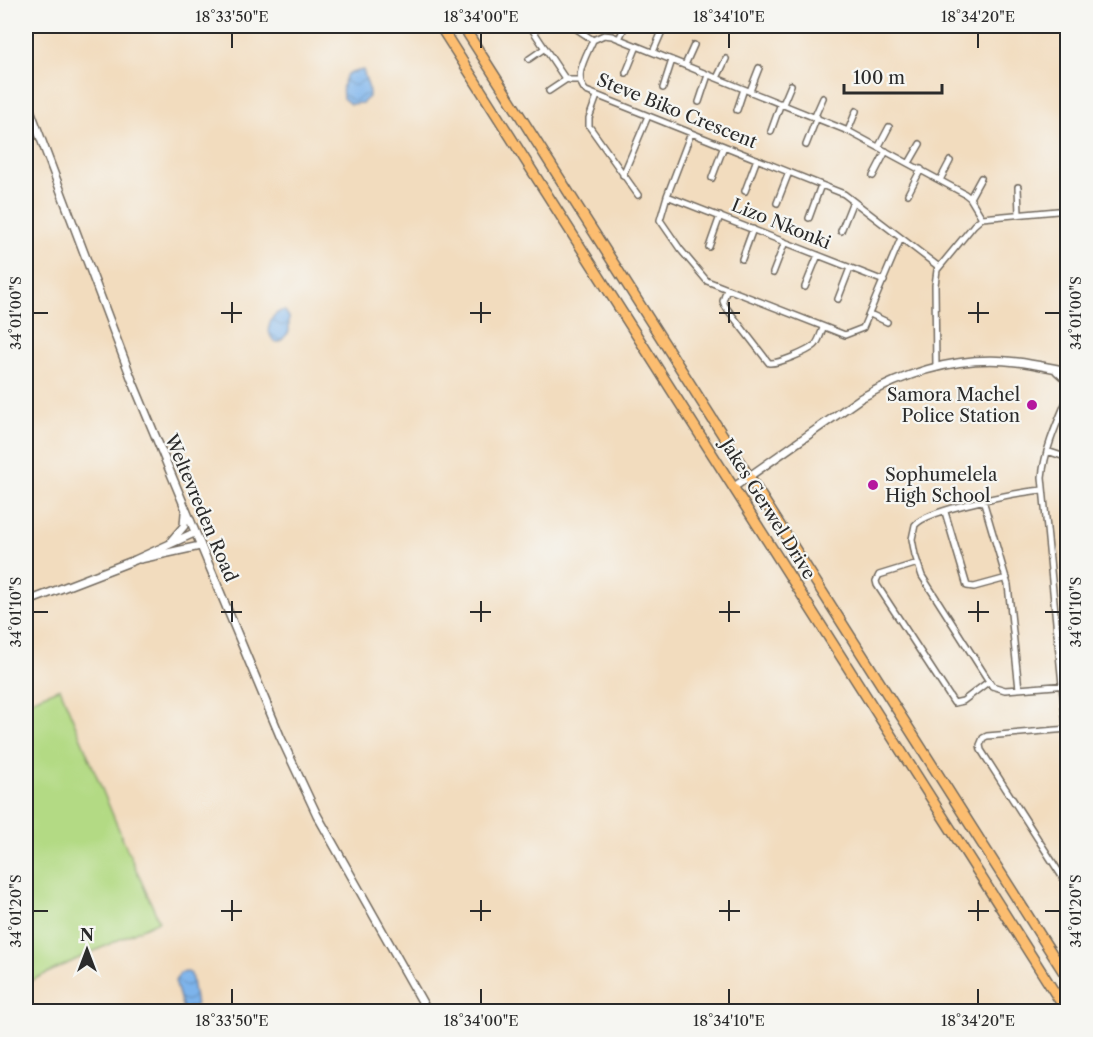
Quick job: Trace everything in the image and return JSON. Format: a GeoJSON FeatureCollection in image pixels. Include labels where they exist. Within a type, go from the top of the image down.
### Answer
{"type":"FeatureCollection","features":[{"type":"Feature","properties":{"kind":"highway","name":"Jakes Gerwel Drive"},"geometry":{"type":"LineString","coordinates":[[440,26],[1067,1011]]}},
{"type":"Feature","properties":{"kind":"highway","name":"Jakes Gerwel Drive"},"geometry":{"type":"LineString","coordinates":[[463,26],[1068,979]]}},
{"type":"Feature","properties":{"kind":"street"},"geometry":{"type":"LineString","coordinates":[[530,26],[567,79]]}},
{"type":"Feature","properties":{"kind":"street"},"geometry":{"type":"LineString","coordinates":[[572,26],[593,40],[604,35],[619,39],[848,130],[970,198],[982,218]]}},
{"type":"Feature","properties":{"kind":"street"},"geometry":{"type":"LineString","coordinates":[[619,39],[625,26]]}},
{"type":"Feature","properties":{"kind":"street"},"geometry":{"type":"LineString","coordinates":[[653,52],[663,29]]}},
{"type":"Feature","properties":{"kind":"street","name":"Steve Biko Crescent"},"geometry":{"type":"LineString","coordinates":[[593,40],[579,80],[586,91],[844,194],[939,267]]}},
{"type":"Feature","properties":{"kind":"street"},"geometry":{"type":"LineString","coordinates":[[685,65],[694,45]]}},
{"type":"Feature","properties":{"kind":"street"},"geometry":{"type":"LineString","coordinates":[[626,73],[637,46]]}},
{"type":"Feature","properties":{"kind":"street"},"geometry":{"type":"LineString","coordinates":[[529,59],[545,48]]}},
{"type":"Feature","properties":{"kind":"street"},"geometry":{"type":"LineString","coordinates":[[717,78],[726,59]]}},
{"type":"Feature","properties":{"kind":"street"},"geometry":{"type":"LineString","coordinates":[[663,88],[672,60]]}},
{"type":"Feature","properties":{"kind":"street"},"geometry":{"type":"LineString","coordinates":[[737,110],[759,68]]}},
{"type":"Feature","properties":{"kind":"street"},"geometry":{"type":"LineString","coordinates":[[699,102],[708,75]]}},
{"type":"Feature","properties":{"kind":"street"},"geometry":{"type":"LineString","coordinates":[[549,91],[567,79],[579,80]]}},
{"type":"Feature","properties":{"kind":"street"},"geometry":{"type":"LineString","coordinates":[[771,130],[791,85]]}},
{"type":"Feature","properties":{"kind":"street"},"geometry":{"type":"LineString","coordinates":[[597,96],[589,118],[589,126],[638,195]]}},
{"type":"Feature","properties":{"kind":"street"},"geometry":{"type":"LineString","coordinates":[[806,145],[823,98]]}},
{"type":"Feature","properties":{"kind":"street","name":"Weltevreden Road"},"geometry":{"type":"LineString","coordinates":[[26,99],[86,263],[194,533],[280,736],[317,815],[428,1011]]}},
{"type":"Feature","properties":{"kind":"street"},"geometry":{"type":"LineString","coordinates":[[848,130],[856,111]]}},
{"type":"Feature","properties":{"kind":"street"},"geometry":{"type":"LineString","coordinates":[[623,175],[648,116]]}},
{"type":"Feature","properties":{"kind":"street"},"geometry":{"type":"LineString","coordinates":[[879,147],[889,127]]}},
{"type":"Feature","properties":{"kind":"street"},"geometry":{"type":"LineString","coordinates":[[691,133],[660,217],[664,227],[704,279],[823,327],[848,334],[863,328],[901,238]]}},
{"type":"Feature","properties":{"kind":"street"},"geometry":{"type":"LineString","coordinates":[[909,163],[920,144]]}},
{"type":"Feature","properties":{"kind":"street"},"geometry":{"type":"LineString","coordinates":[[712,178],[724,146]]}},
{"type":"Feature","properties":{"kind":"street"},"geometry":{"type":"LineString","coordinates":[[873,176],[886,151]]}},
{"type":"Feature","properties":{"kind":"street"},"geometry":{"type":"LineString","coordinates":[[745,191],[757,159]]}},
{"type":"Feature","properties":{"kind":"street"},"geometry":{"type":"LineString","coordinates":[[940,180],[950,161]]}},
{"type":"Feature","properties":{"kind":"street"},"geometry":{"type":"LineString","coordinates":[[908,194],[921,169]]}},
{"type":"Feature","properties":{"kind":"street"},"geometry":{"type":"LineString","coordinates":[[777,203],[789,172]]}},
{"type":"Feature","properties":{"kind":"street"},"geometry":{"type":"LineString","coordinates":[[970,198],[981,178]]}},
{"type":"Feature","properties":{"kind":"street"},"geometry":{"type":"LineString","coordinates":[[810,218],[822,185]]}},
{"type":"Feature","properties":{"kind":"street"},"geometry":{"type":"LineString","coordinates":[[1018,187],[1019,214]]}},
{"type":"Feature","properties":{"kind":"street","name":"Lizo Nkonki"},"geometry":{"type":"LineString","coordinates":[[667,196],[884,281]]}},
{"type":"Feature","properties":{"kind":"street"},"geometry":{"type":"LineString","coordinates":[[841,231],[853,201]]}},
{"type":"Feature","properties":{"kind":"street"},"geometry":{"type":"LineString","coordinates":[[936,367],[935,285],[939,267],[974,225],[982,218],[1068,210]]}},
{"type":"Feature","properties":{"kind":"street"},"geometry":{"type":"LineString","coordinates":[[709,247],[720,216]]}},
{"type":"Feature","properties":{"kind":"street"},"geometry":{"type":"LineString","coordinates":[[742,259],[753,229]]}},
{"type":"Feature","properties":{"kind":"street"},"geometry":{"type":"LineString","coordinates":[[773,273],[785,242]]}},
{"type":"Feature","properties":{"kind":"street"},"geometry":{"type":"LineString","coordinates":[[805,287],[818,255]]}},
{"type":"Feature","properties":{"kind":"street"},"geometry":{"type":"LineString","coordinates":[[838,299],[850,268]]}},
{"type":"Feature","properties":{"kind":"street"},"geometry":{"type":"LineString","coordinates":[[727,289],[724,306],[769,363],[779,362],[811,348],[816,344],[823,327]]}},
{"type":"Feature","properties":{"kind":"street"},"geometry":{"type":"LineString","coordinates":[[870,314],[887,322]]}},
{"type":"Feature","properties":{"kind":"street"},"geometry":{"type":"LineString","coordinates":[[734,487],[861,398],[896,380],[936,367],[990,361],[1016,362],[1068,371]]}},
{"type":"Feature","properties":{"kind":"street"},"geometry":{"type":"LineString","coordinates":[[1054,369],[1068,381]]}},
{"type":"Feature","properties":{"kind":"street"},"geometry":{"type":"LineString","coordinates":[[1068,398],[1044,462],[1043,490],[1065,686],[1068,747]]}},
{"type":"Feature","properties":{"kind":"street"},"geometry":{"type":"LineString","coordinates":[[1047,451],[1068,458]]}},
{"type":"Feature","properties":{"kind":"street"},"geometry":{"type":"LineString","coordinates":[[1043,490],[983,500],[926,517],[915,525],[912,538],[918,563],[933,596],[992,686],[1001,690],[1065,686]]}},
{"type":"Feature","properties":{"kind":"street"},"geometry":{"type":"LineString","coordinates":[[983,500],[1007,578],[1019,689]]}},
{"type":"Feature","properties":{"kind":"street"},"geometry":{"type":"LineString","coordinates":[[166,546],[184,526],[185,509]]}},
{"type":"Feature","properties":{"kind":"street"},"geometry":{"type":"LineString","coordinates":[[945,512],[967,586],[974,587],[1007,578]]}},
{"type":"Feature","properties":{"kind":"street"},"geometry":{"type":"LineString","coordinates":[[26,602],[135,560],[194,533]]}},
{"type":"Feature","properties":{"kind":"street"},"geometry":{"type":"LineString","coordinates":[[135,560],[200,546]]}},
{"type":"Feature","properties":{"kind":"street"},"geometry":{"type":"LineString","coordinates":[[918,563],[879,575],[877,585],[954,703],[963,701],[988,682]]}},
{"type":"Feature","properties":{"kind":"street"},"geometry":{"type":"LineString","coordinates":[[1067,729],[987,736],[983,738],[980,745],[1068,886]]}},
{"type":"Feature","properties":{"kind":"green space"},"geometry":{"type":"Polygon","coordinates":[[[60,688],[159,921],[26,983],[26,702],[60,688]]]}},
{"type":"Feature","properties":{"kind":"water"},"geometry":{"type":"Polygon","coordinates":[[[363,70],[369,97],[362,103],[350,104],[343,98],[344,80],[347,74],[363,70]]]}},
{"type":"Feature","properties":{"kind":"water"},"geometry":{"type":"Polygon","coordinates":[[[285,311],[289,317],[289,332],[280,342],[275,342],[270,334],[269,325],[273,317],[285,311]]]}},
{"type":"Feature","properties":{"kind":"water"},"geometry":{"type":"Polygon","coordinates":[[[180,973],[191,974],[196,1006],[183,1009],[175,981],[180,973]]]}},
{"type":"Feature","properties":{"kind":"railway"},"geometry":{"type":"LineString","coordinates":[[1059,26],[1068,27]]}},
{"type":"Feature","properties":{"kind":"place","name":"Samora Machel Police Station"},"geometry":{"type":"Point","coordinates":[1032,405]}},
{"type":"Feature","properties":{"kind":"place","name":"Sophumelela High School"},"geometry":{"type":"Point","coordinates":[873,485]}}]}
